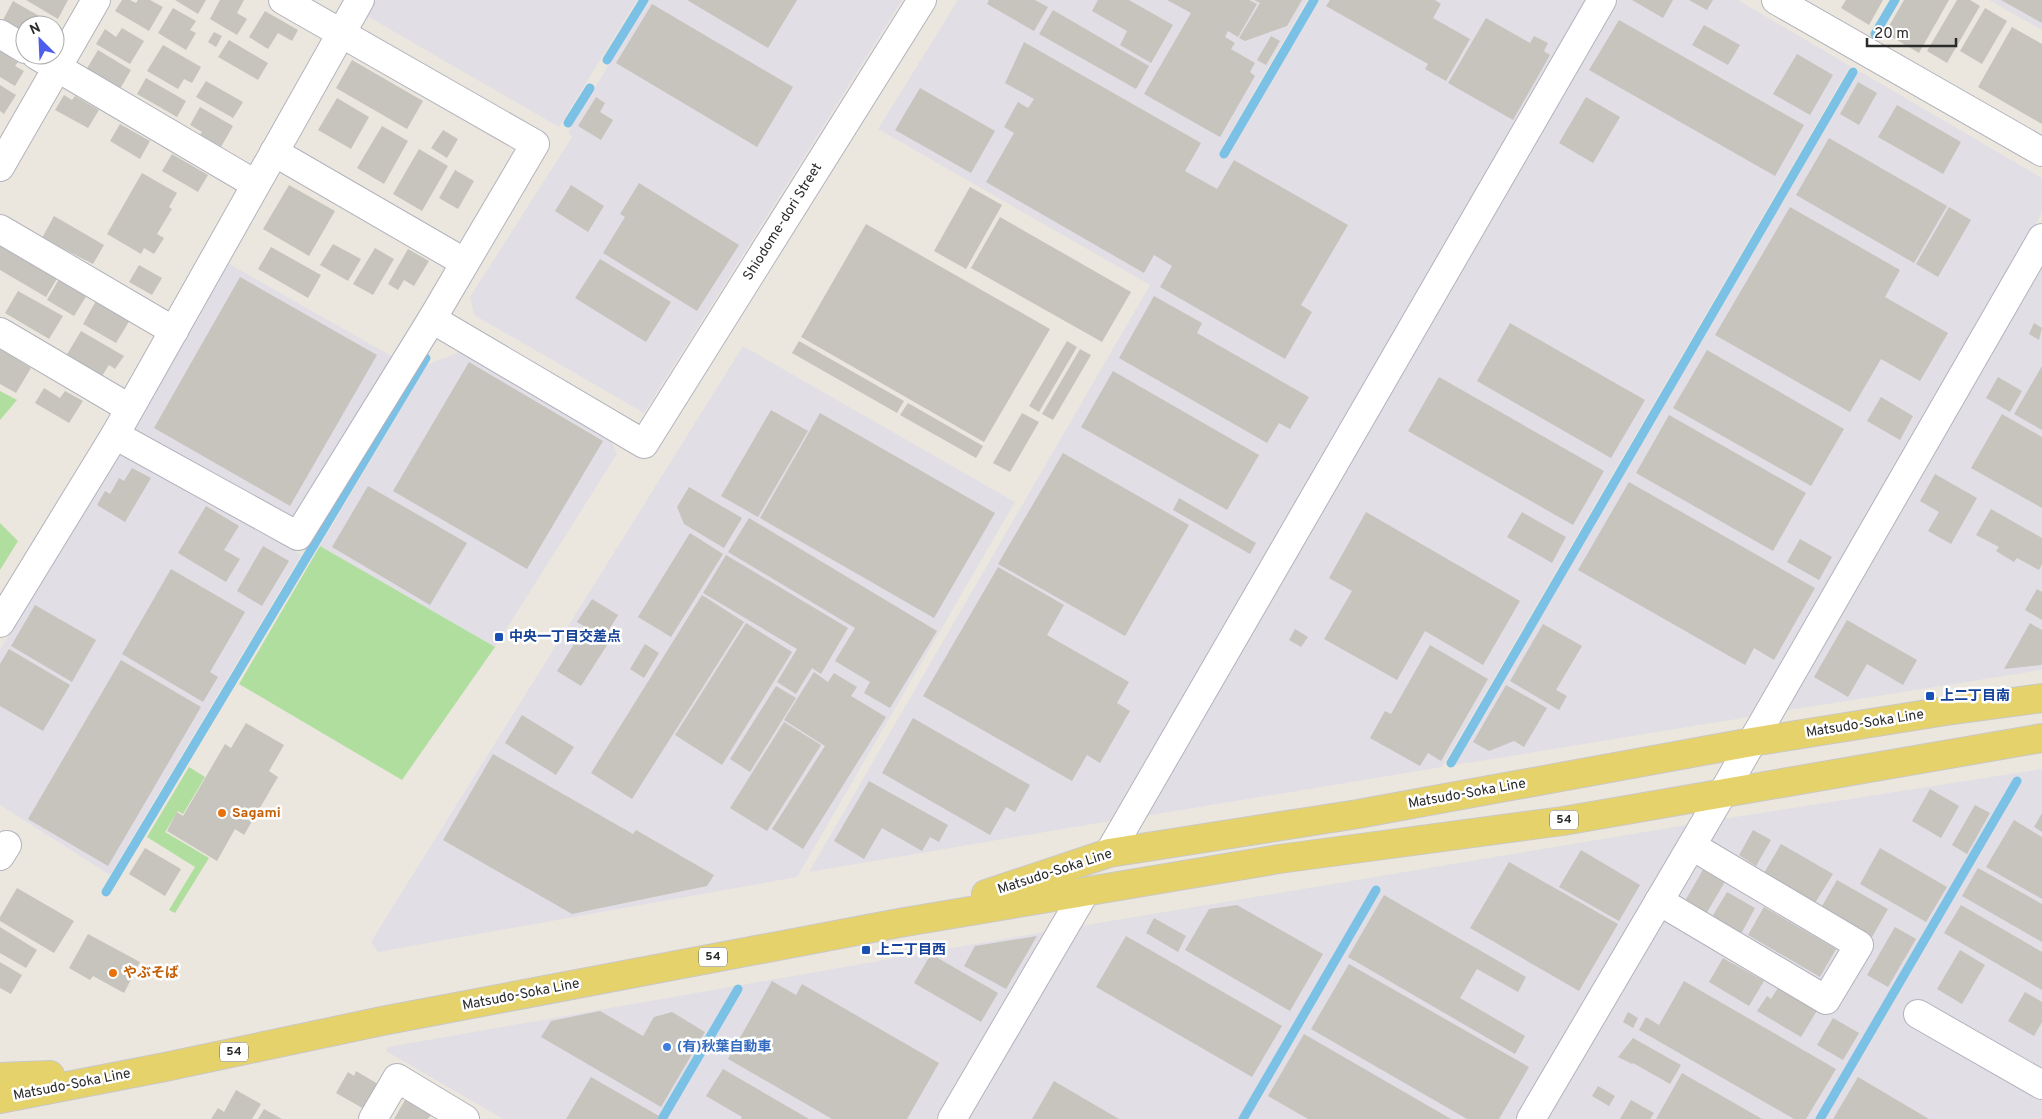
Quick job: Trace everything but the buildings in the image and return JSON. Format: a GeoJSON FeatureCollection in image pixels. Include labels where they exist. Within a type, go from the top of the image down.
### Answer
{"type":"FeatureCollection","features":[{"type":"Feature","properties":{"kind":"main road","name":"Matsudo-Soka Line"},"geometry":{"type":"LineString","coordinates":[[899,923],[1109,854],[1358,814],[1752,742],[1946,711],[2042,698]]}},
{"type":"Feature","properties":{"kind":"main road","name":"Matsudo-Soka Line"},"geometry":{"type":"LineString","coordinates":[[0,1099],[382,1021],[899,923],[1289,857],[1502,830],[2042,738]]}},
{"type":"Feature","properties":{"kind":"main road","name":"Matsudo-Soka Line"},"geometry":{"type":"LineString","coordinates":[[0,1077],[144,1071]]}},
{"type":"Feature","properties":{"kind":"street"},"geometry":{"type":"LineString","coordinates":[[65,39],[96,0]]}},
{"type":"Feature","properties":{"kind":"street"},"geometry":{"type":"LineString","coordinates":[[115,436],[298,536],[432,319],[535,144],[283,0]]}},
{"type":"Feature","properties":{"kind":"street"},"geometry":{"type":"LineString","coordinates":[[0,623],[115,436],[129,408],[360,0]]}},
{"type":"Feature","properties":{"kind":"street","name":"Shiodome-dori Street"},"geometry":{"type":"LineString","coordinates":[[432,319],[644,444],[922,0]]}},
{"type":"Feature","properties":{"kind":"street"},"geometry":{"type":"LineString","coordinates":[[1109,854],[1602,0]]}},
{"type":"Feature","properties":{"kind":"street"},"geometry":{"type":"LineString","coordinates":[[1776,0],[2042,152]]}},
{"type":"Feature","properties":{"kind":"street"},"geometry":{"type":"LineString","coordinates":[[0,34],[15,43]]}},
{"type":"Feature","properties":{"kind":"street"},"geometry":{"type":"LineString","coordinates":[[0,167],[9,131],[45,65]]}},
{"type":"Feature","properties":{"kind":"street"},"geometry":{"type":"LineString","coordinates":[[54,65],[255,184]]}},
{"type":"Feature","properties":{"kind":"street"},"geometry":{"type":"LineString","coordinates":[[274,152],[464,262]]}},
{"type":"Feature","properties":{"kind":"street"},"geometry":{"type":"LineString","coordinates":[[0,229],[174,331]]}},
{"type":"Feature","properties":{"kind":"street"},"geometry":{"type":"LineString","coordinates":[[1531,1119],[1692,846],[2042,238]]}},
{"type":"Feature","properties":{"kind":"street"},"geometry":{"type":"LineString","coordinates":[[0,332],[129,408]]}},
{"type":"Feature","properties":{"kind":"street"},"geometry":{"type":"LineString","coordinates":[[1659,901],[1826,1000],[1859,945],[1692,846]]}},
{"type":"Feature","properties":{"kind":"street"},"geometry":{"type":"LineString","coordinates":[[952,1119],[1085,892]]}},
{"type":"Feature","properties":{"kind":"street"},"geometry":{"type":"LineString","coordinates":[[1918,1014],[2042,1085]]}},
{"type":"Feature","properties":{"kind":"street"},"geometry":{"type":"LineString","coordinates":[[373,1119],[397,1078],[465,1119]]}},
{"type":"Feature","properties":{"kind":"shaded area"},"geometry":{"type":"Polygon","coordinates":[[[376,0],[637,0],[559,127],[367,16],[376,0]]]}},
{"type":"Feature","properties":{"kind":"shaded area"},"geometry":{"type":"Polygon","coordinates":[[[648,0],[902,0],[644,413],[474,315],[470,297],[572,137],[568,132],[648,0]]]}},
{"type":"Feature","properties":{"kind":"shaded area"},"geometry":{"type":"Polygon","coordinates":[[[958,0],[1307,0],[1224,144],[1230,148],[1316,0],[1588,0],[1110,821],[809,872],[1150,285],[878,129],[958,0]]]}},
{"type":"Feature","properties":{"kind":"shaded area"},"geometry":{"type":"Polygon","coordinates":[[[1619,0],[1738,0],[1850,66],[1442,767],[1145,816],[1619,0]]]}},
{"type":"Feature","properties":{"kind":"shaded area"},"geometry":{"type":"Polygon","coordinates":[[[1989,0],[2042,0],[2042,30],[1989,0]]]}},
{"type":"Feature","properties":{"kind":"shaded area"},"geometry":{"type":"Polygon","coordinates":[[[1859,71],[2042,178],[2042,213],[1749,717],[1455,765],[1859,71]]]}},
{"type":"Feature","properties":{"kind":"shaded area"},"geometry":{"type":"Polygon","coordinates":[[[226,262],[393,357],[293,520],[132,431],[226,262]]]}},
{"type":"Feature","properties":{"kind":"shaded area"},"geometry":{"type":"Polygon","coordinates":[[[2042,265],[2042,670],[1783,711],[2042,265]]]}},
{"type":"Feature","properties":{"kind":"shaded area"},"geometry":{"type":"Polygon","coordinates":[[[743,346],[1015,502],[797,877],[378,952],[371,942],[743,346]]]}},
{"type":"Feature","properties":{"kind":"shaded area"},"geometry":{"type":"Polygon","coordinates":[[[462,351],[610,437],[617,454],[495,647],[320,546],[427,365],[462,351]]]}},
{"type":"Feature","properties":{"kind":"shaded area"},"geometry":{"type":"Polygon","coordinates":[[[119,449],[301,555],[110,875],[0,805],[0,650],[119,449]]]}},
{"type":"Feature","properties":{"kind":"shaded area"},"geometry":{"type":"Polygon","coordinates":[[[2042,769],[2042,1119],[1546,1119],[1722,819],[2042,769]]]}},
{"type":"Feature","properties":{"kind":"shaded area"},"geometry":{"type":"Polygon","coordinates":[[[1687,825],[1515,1119],[967,1119],[1080,926],[1687,825]]]}},
{"type":"Feature","properties":{"kind":"shaded area"},"geometry":{"type":"Polygon","coordinates":[[[1044,932],[935,1119],[503,1119],[386,1051],[388,1047],[1044,932]]]}},
{"type":"Feature","properties":{"kind":"green space"},"geometry":{"type":"Polygon","coordinates":[[[0,391],[17,400],[0,420],[0,391]]]}},
{"type":"Feature","properties":{"kind":"green space"},"geometry":{"type":"Polygon","coordinates":[[[0,523],[18,541],[0,570],[0,523]]]}},
{"type":"Feature","properties":{"kind":"green space"},"geometry":{"type":"Polygon","coordinates":[[[320,546],[495,647],[402,780],[239,684],[320,546]]]}},
{"type":"Feature","properties":{"kind":"green space"},"geometry":{"type":"Polygon","coordinates":[[[189,767],[205,777],[183,814],[178,811],[165,832],[209,858],[175,913],[169,910],[195,867],[147,837],[189,767]]]}},
{"type":"Feature","properties":{"kind":"waterway"},"geometry":{"type":"LineString","coordinates":[[607,60],[644,0]]}},
{"type":"Feature","properties":{"kind":"waterway"},"geometry":{"type":"LineString","coordinates":[[1224,154],[1314,0]]}},
{"type":"Feature","properties":{"kind":"waterway"},"geometry":{"type":"LineString","coordinates":[[1875,34],[1895,0]]}},
{"type":"Feature","properties":{"kind":"waterway"},"geometry":{"type":"LineString","coordinates":[[1451,763],[1853,72]]}},
{"type":"Feature","properties":{"kind":"waterway"},"geometry":{"type":"LineString","coordinates":[[568,123],[590,88]]}},
{"type":"Feature","properties":{"kind":"waterway"},"geometry":{"type":"LineString","coordinates":[[106,892],[426,358]]}},
{"type":"Feature","properties":{"kind":"waterway"},"geometry":{"type":"LineString","coordinates":[[1820,1119],[2017,781]]}},
{"type":"Feature","properties":{"kind":"waterway"},"geometry":{"type":"LineString","coordinates":[[1243,1119],[1376,890]]}},
{"type":"Feature","properties":{"kind":"waterway"},"geometry":{"type":"LineString","coordinates":[[662,1119],[738,989]]}},
{"type":"Feature","properties":{"kind":"place","name":"中央一丁目交差点"},"geometry":{"type":"Point","coordinates":[499,637]}},
{"type":"Feature","properties":{"kind":"place","name":"上二丁目南"},"geometry":{"type":"Point","coordinates":[1930,696]}},
{"type":"Feature","properties":{"kind":"place","name":"Sagami"},"geometry":{"type":"Point","coordinates":[222,813]}},
{"type":"Feature","properties":{"kind":"place","name":"上二丁目西"},"geometry":{"type":"Point","coordinates":[866,950]}},
{"type":"Feature","properties":{"kind":"place","name":"やぶそば"},"geometry":{"type":"Point","coordinates":[113,973]}},
{"type":"Feature","properties":{"kind":"place","name":"(有)秋葉自動車"},"geometry":{"type":"Point","coordinates":[667,1047]}}]}
